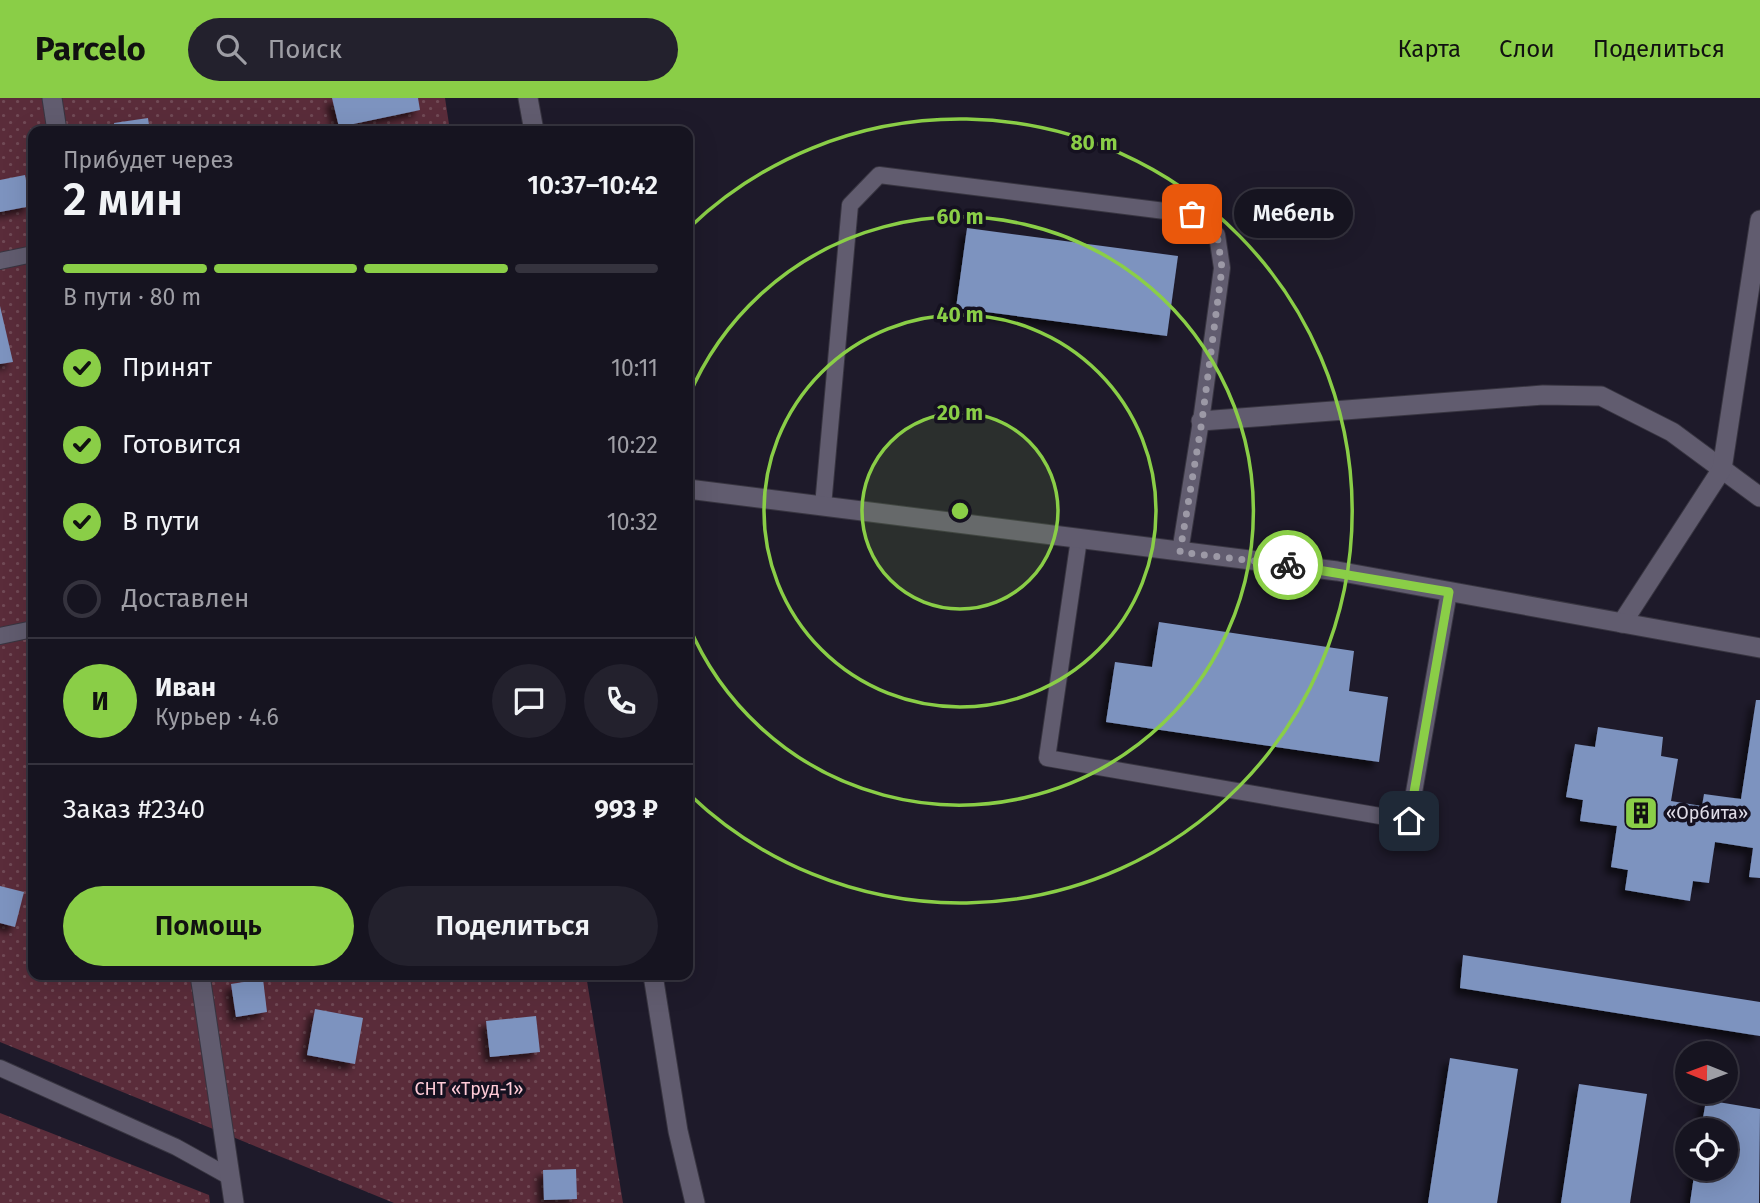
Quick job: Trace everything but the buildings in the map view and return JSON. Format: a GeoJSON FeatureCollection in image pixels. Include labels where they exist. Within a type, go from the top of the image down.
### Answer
{"type":"FeatureCollection","features":[{"type":"Feature","properties":{"kind":"street"},"geometry":{"type":"LineString","coordinates":[[52,98],[56,126]]}},
{"type":"Feature","properties":{"kind":"street"},"geometry":{"type":"LineString","coordinates":[[528,98],[533,126]]}},
{"type":"Feature","properties":{"kind":"street"},"geometry":{"type":"LineString","coordinates":[[1622,623],[1722,469],[1760,220]]}},
{"type":"Feature","properties":{"kind":"street"},"geometry":{"type":"LineString","coordinates":[[1202,421],[1543,395],[1601,396],[1672,432],[1760,497]]}},
{"type":"Feature","properties":{"kind":"street"},"geometry":{"type":"LineString","coordinates":[[693,490],[1336,571],[1760,648]]}},
{"type":"Feature","properties":{"kind":"street"},"geometry":{"type":"LineString","coordinates":[[201,980],[234,1203]]}},
{"type":"Feature","properties":{"kind":"street"},"geometry":{"type":"LineString","coordinates":[[654,980],[678,1131],[695,1203]]}},
{"type":"Feature","properties":{"kind":"lane"},"geometry":{"type":"LineString","coordinates":[[823,506],[850,205],[879,175],[1192,214],[1217,234],[1222,268],[1202,421],[1180,552]]}},
{"type":"Feature","properties":{"kind":"lane"},"geometry":{"type":"LineString","coordinates":[[0,261],[28,255]]}},
{"type":"Feature","properties":{"kind":"lane"},"geometry":{"type":"LineString","coordinates":[[1079,539],[1047,758],[1409,821],[1449,592]]}},
{"type":"Feature","properties":{"kind":"lane"},"geometry":{"type":"LineString","coordinates":[[0,636],[28,630]]}},
{"type":"Feature","properties":{"kind":"lane"},"geometry":{"type":"LineString","coordinates":[[0,1068],[176,1147],[230,1177]]}},
{"type":"Feature","properties":{"kind":"green space","name":"СНТ «Труд-1»"},"geometry":{"type":"Polygon","coordinates":[[[0,98],[445,98],[449,126],[28,126],[28,980],[587,980],[623,1203],[394,1203],[0,1042],[0,98]]]}},
{"type":"Feature","properties":{"kind":"green space"},"geometry":{"type":"Polygon","coordinates":[[[0,1113],[209,1195],[210,1203],[0,1203],[0,1113]]]}},
{"type":"Feature","properties":{"kind":"way so far"},"geometry":{"type":"LineString","coordinates":[[1192,214],[1217,234],[1222,268],[1202,421],[1180,552],[1288,565]]}},
{"type":"Feature","properties":{"kind":"place","name":"Мебель"},"geometry":{"type":"Point","coordinates":[1192,214]}},
{"type":"Feature","properties":{"kind":"place","name":"«Орбита»"},"geometry":{"type":"Point","coordinates":[1641,813]}},
{"type":"Feature","properties":{"kind":"route"},"geometry":{"type":"LineString","coordinates":[[1288,565],[1449,592],[1409,821]]}}]}
